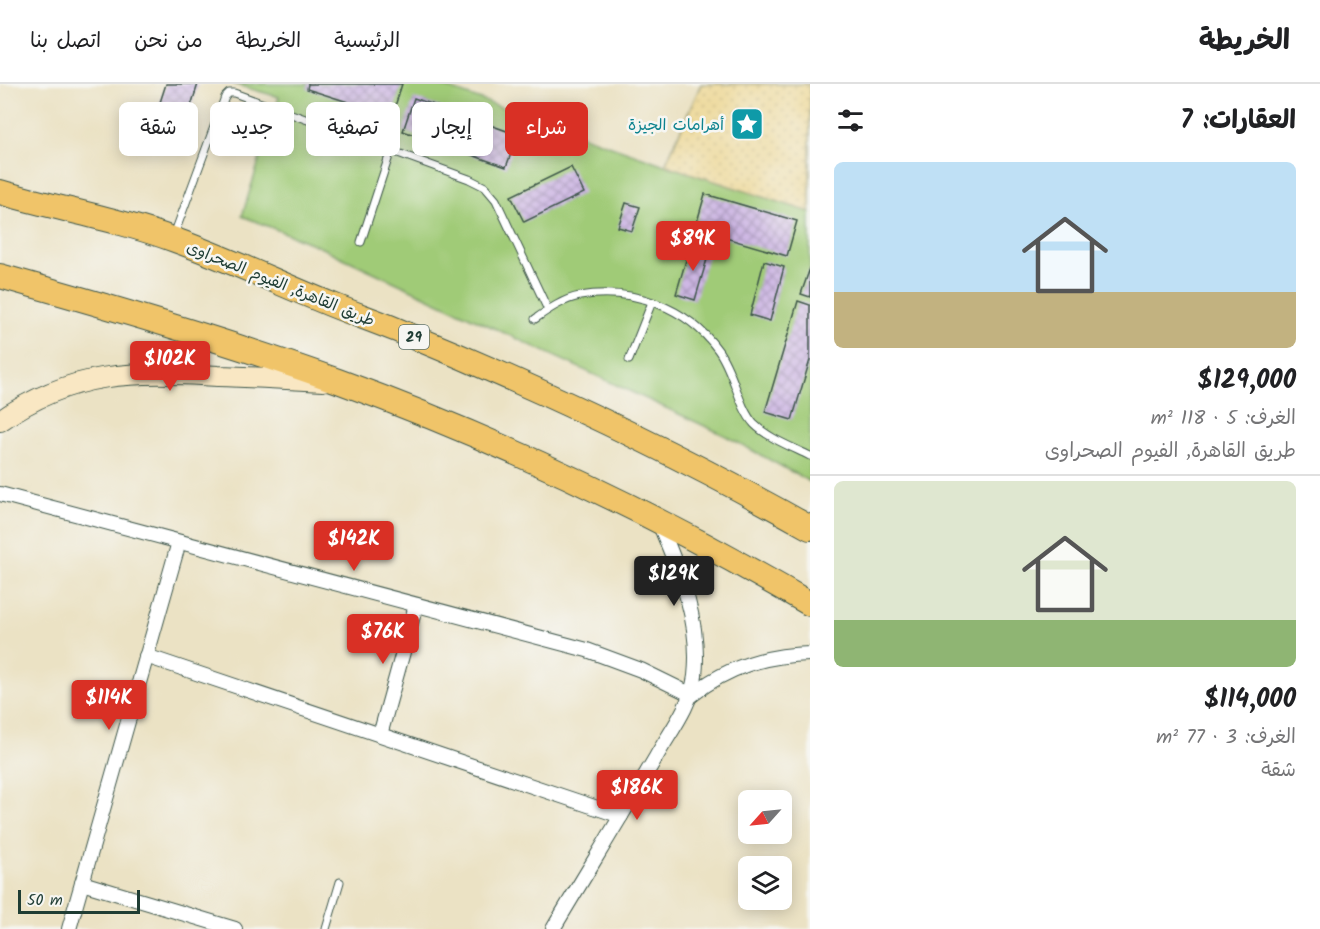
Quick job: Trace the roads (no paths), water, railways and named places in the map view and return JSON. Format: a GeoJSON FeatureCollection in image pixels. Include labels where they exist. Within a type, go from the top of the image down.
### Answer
{"type":"FeatureCollection","features":[{"type":"Feature","properties":{"kind":"highway","name":"طريق القاهرة, الفيوم الصحراوى"},"geometry":{"type":"LineString","coordinates":[[0,192],[173,239],[262,273],[329,304],[398,330],[604,421],[723,480],[810,528]]}},
{"type":"Feature","properties":{"kind":"highway"},"geometry":{"type":"LineString","coordinates":[[0,276],[233,345],[339,382],[465,431],[658,521],[734,560],[810,604]]}},
{"type":"Feature","properties":{"kind":"street"},"geometry":{"type":"LineString","coordinates":[[0,421],[30,402],[53,392],[99,378],[123,374],[164,373],[339,382]]}},
{"type":"Feature","properties":{"kind":"street"},"geometry":{"type":"LineString","coordinates":[[0,494],[587,650],[640,670],[692,695]]}},
{"type":"Feature","properties":{"kind":"street"},"geometry":{"type":"LineString","coordinates":[[658,521],[682,579],[693,617],[696,656],[692,695]]}},
{"type":"Feature","properties":{"kind":"street"},"geometry":{"type":"LineString","coordinates":[[69,929],[179,542]]}},
{"type":"Feature","properties":{"kind":"street"},"geometry":{"type":"LineString","coordinates":[[380,735],[416,604]]}},
{"type":"Feature","properties":{"kind":"street"},"geometry":{"type":"LineString","coordinates":[[553,929],[692,695],[706,684],[739,666],[775,656],[810,654]]}},
{"type":"Feature","properties":{"kind":"street"},"geometry":{"type":"LineString","coordinates":[[146,656],[621,816]]}},
{"type":"Feature","properties":{"kind":"street"},"geometry":{"type":"LineString","coordinates":[[82,883],[235,929]]}},
{"type":"Feature","properties":{"kind":"lane"},"geometry":{"type":"LineString","coordinates":[[173,239],[224,99],[229,93],[236,93],[306,119]]}},
{"type":"Feature","properties":{"kind":"lane"},"geometry":{"type":"LineString","coordinates":[[400,153],[469,179],[485,187],[491,193],[548,310]]}},
{"type":"Feature","properties":{"kind":"lane"},"geometry":{"type":"LineString","coordinates":[[361,242],[389,156]]}},
{"type":"Feature","properties":{"kind":"lane"},"geometry":{"type":"LineString","coordinates":[[536,319],[548,310],[579,296],[610,294],[662,304],[684,315],[719,351],[732,374],[748,416],[756,425],[810,456]]}},
{"type":"Feature","properties":{"kind":"lane"},"geometry":{"type":"LineString","coordinates":[[629,360],[652,302]]}},
{"type":"Feature","properties":{"kind":"lane"},"geometry":{"type":"LineString","coordinates":[[326,929],[340,882]]}},
{"type":"Feature","properties":{"kind":"place","name":"أهرامات الجيزة"},"geometry":{"type":"Point","coordinates":[747,124]}}]}
